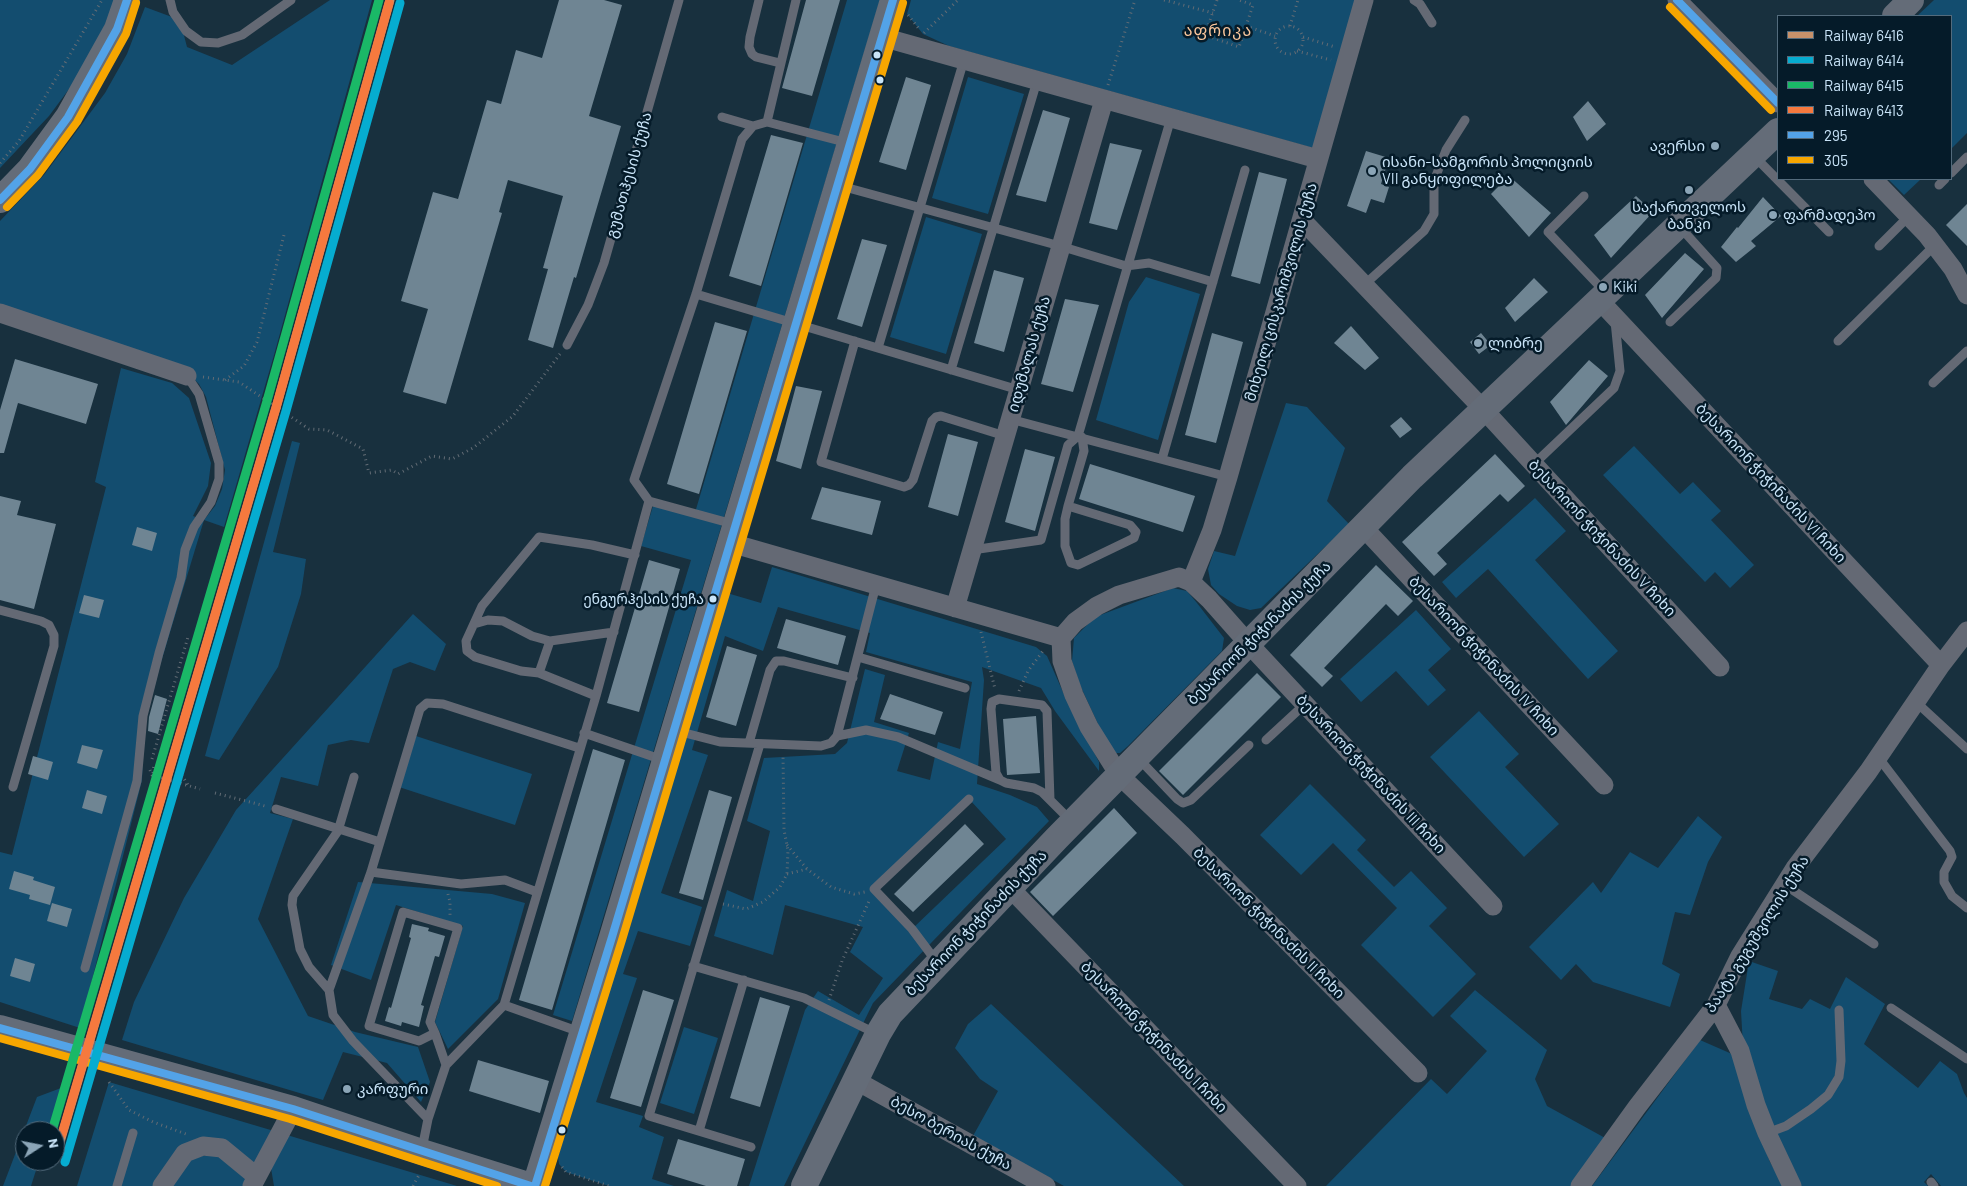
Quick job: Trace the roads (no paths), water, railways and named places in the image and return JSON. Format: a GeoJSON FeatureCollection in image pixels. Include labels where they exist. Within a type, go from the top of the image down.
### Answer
{"type":"FeatureCollection","features":[{"type":"Feature","properties":{"kind":"street"},"geometry":{"type":"LineString","coordinates":[[0,200],[30,169],[68,117],[117,29],[127,0]]}},
{"type":"Feature","properties":{"kind":"street","name":"მიხეილ ცისკარიშვილის ქუჩა"},"geometry":{"type":"LineString","coordinates":[[1191,582],[1212,530],[1228,477],[1364,0]]}},
{"type":"Feature","properties":{"kind":"street"},"geometry":{"type":"LineString","coordinates":[[1677,0],[1777,102]]}},
{"type":"Feature","properties":{"kind":"street"},"geometry":{"type":"LineString","coordinates":[[1896,15],[1911,0]]}},
{"type":"Feature","properties":{"kind":"street"},"geometry":{"type":"LineString","coordinates":[[0,1028],[293,1109],[421,1163],[533,1186],[665,760],[882,37],[900,7]]}},
{"type":"Feature","properties":{"kind":"street"},"geometry":{"type":"LineString","coordinates":[[882,37],[1318,159]]}},
{"type":"Feature","properties":{"kind":"street","name":"იდუმალას ქუჩა"},"geometry":{"type":"LineString","coordinates":[[955,608],[1104,100]]}},
{"type":"Feature","properties":{"kind":"street","name":"ბესარიონ ჭიჭინაძის ქუჩა"},"geometry":{"type":"LineString","coordinates":[[804,1186],[878,1034],[890,1014],[1072,822],[1412,477],[1484,410],[1607,304],[1679,226],[1777,132]]}},
{"type":"Feature","properties":{"kind":"street"},"geometry":{"type":"LineString","coordinates":[[1874,180],[1935,244],[1953,269],[1967,295]]}},
{"type":"Feature","properties":{"kind":"street","name":"ბესარიონ ჭიჭინაძის V ჩიხი"},"geometry":{"type":"LineString","coordinates":[[1302,220],[1484,410],[1720,667]]}},
{"type":"Feature","properties":{"kind":"street","name":"ბესარიონ ჭიჭინაძის VI ჩიხი"},"geometry":{"type":"LineString","coordinates":[[1607,304],[1941,665]]}},
{"type":"Feature","properties":{"kind":"street"},"geometry":{"type":"LineString","coordinates":[[0,313],[187,376]]}},
{"type":"Feature","properties":{"kind":"street","name":"ბესარიონ ჭიჭინაძის IV ჩიხი"},"geometry":{"type":"LineString","coordinates":[[1363,527],[1604,785]]}},
{"type":"Feature","properties":{"kind":"street"},"geometry":{"type":"LineString","coordinates":[[733,534],[876,585],[1061,638]]}},
{"type":"Feature","properties":{"kind":"street"},"geometry":{"type":"LineString","coordinates":[[1128,766],[1089,727],[1072,690],[1062,661],[1061,638],[1075,622],[1097,606],[1119,595],[1179,578],[1191,582],[1209,599],[1248,643]]}},
{"type":"Feature","properties":{"kind":"street","name":"პაატა გუგუშვილის ქუჩა"},"geometry":{"type":"LineString","coordinates":[[1580,1186],[1637,1107],[1716,1005],[1740,956],[1795,868],[1878,758],[1941,665],[1967,631]]}},
{"type":"Feature","properties":{"kind":"street","name":"ბესარიონ ჭიჭინაძის III ჩიხი"},"geometry":{"type":"LineString","coordinates":[[1248,643],[1493,906]]}},
{"type":"Feature","properties":{"kind":"street","name":"ბესარიონ ჭიჭინაძის II ჩიხი"},"geometry":{"type":"LineString","coordinates":[[1128,766],[1184,836],[1418,1073]]}},
{"type":"Feature","properties":{"kind":"street","name":"ბესარიონ ჭიჭინაძის I ჩიხი"},"geometry":{"type":"LineString","coordinates":[[1010,888],[1298,1186]]}},
{"type":"Feature","properties":{"kind":"street"},"geometry":{"type":"LineString","coordinates":[[1716,1005],[1740,1051],[1756,1105],[1792,1186]]}},
{"type":"Feature","properties":{"kind":"street","name":"ბესო ბერიას ქუჩა"},"geometry":{"type":"LineString","coordinates":[[855,1080],[1046,1186]]}},
{"type":"Feature","properties":{"kind":"street"},"geometry":{"type":"LineString","coordinates":[[162,1186],[185,1153],[203,1146],[222,1148],[254,1181],[293,1109]]}},
{"type":"Feature","properties":{"kind":"lane"},"geometry":{"type":"LineString","coordinates":[[170,0],[173,12],[186,31],[201,42],[218,43],[242,35],[291,0]]}},
{"type":"Feature","properties":{"kind":"lane","name":"გუმათჰესის ქუჩა"},"geometry":{"type":"LineString","coordinates":[[567,345],[588,305],[604,263],[679,0]]}},
{"type":"Feature","properties":{"kind":"lane"},"geometry":{"type":"LineString","coordinates":[[759,0],[749,47],[752,54],[756,57],[780,63]]}},
{"type":"Feature","properties":{"kind":"lane"},"geometry":{"type":"LineString","coordinates":[[767,122],[796,0]]}},
{"type":"Feature","properties":{"kind":"lane"},"geometry":{"type":"LineString","coordinates":[[1414,0],[1420,4],[1432,23]]}},
{"type":"Feature","properties":{"kind":"lane"},"geometry":{"type":"LineString","coordinates":[[878,348],[964,60]]}},
{"type":"Feature","properties":{"kind":"lane"},"geometry":{"type":"LineString","coordinates":[[951,370],[1037,80]]}},
{"type":"Feature","properties":{"kind":"lane"},"geometry":{"type":"LineString","coordinates":[[722,117],[753,126]]}},
{"type":"Feature","properties":{"kind":"lane"},"geometry":{"type":"LineString","coordinates":[[1068,506],[1130,525],[1136,532],[1134,538],[1078,564],[1071,563],[1064,546],[1065,519],[1068,506],[1084,451],[1080,437],[1171,118]]}},
{"type":"Feature","properties":{"kind":"lane"},"geometry":{"type":"LineString","coordinates":[[1364,284],[1424,231],[1434,214],[1434,181],[1446,150],[1465,120]]}},
{"type":"Feature","properties":{"kind":"lane"},"geometry":{"type":"LineString","coordinates":[[733,534],[649,501],[634,480],[696,294],[742,138],[753,126],[767,122],[850,144]]}},
{"type":"Feature","properties":{"kind":"lane"},"geometry":{"type":"LineString","coordinates":[[1753,155],[1777,179]]}},
{"type":"Feature","properties":{"kind":"lane"},"geometry":{"type":"LineString","coordinates":[[1952,172],[1967,157]]}},
{"type":"Feature","properties":{"kind":"lane"},"geometry":{"type":"LineString","coordinates":[[1162,459],[1245,170]]}},
{"type":"Feature","properties":{"kind":"lane"},"geometry":{"type":"LineString","coordinates":[[1778,180],[1829,232]]}},
{"type":"Feature","properties":{"kind":"lane"},"geometry":{"type":"LineString","coordinates":[[838,185],[1128,266],[1150,263],[1213,282]]}},
{"type":"Feature","properties":{"kind":"lane"},"geometry":{"type":"LineString","coordinates":[[1534,464],[1614,388],[1620,372],[1607,304],[1548,232],[1584,196]]}},
{"type":"Feature","properties":{"kind":"lane"},"geometry":{"type":"LineString","coordinates":[[1879,246],[1909,216]]}},
{"type":"Feature","properties":{"kind":"lane"},"geometry":{"type":"LineString","coordinates":[[1670,322],[1716,278],[1717,268],[1679,226]]}},
{"type":"Feature","properties":{"kind":"lane"},"geometry":{"type":"LineString","coordinates":[[1838,341],[1935,244]]}},
{"type":"Feature","properties":{"kind":"lane"},"geometry":{"type":"LineString","coordinates":[[696,294],[1019,390]]}},
{"type":"Feature","properties":{"kind":"lane"},"geometry":{"type":"LineString","coordinates":[[855,341],[821,462],[904,487],[913,480],[932,421],[936,417],[941,416],[1008,428],[1080,437],[1228,477]]}},
{"type":"Feature","properties":{"kind":"lane"},"geometry":{"type":"LineString","coordinates":[[1933,382],[1967,351]]}},
{"type":"Feature","properties":{"kind":"lane"},"geometry":{"type":"LineString","coordinates":[[85,968],[137,780],[143,716],[181,578],[185,550],[194,527],[211,502],[219,479],[219,464],[199,394],[187,376]]}},
{"type":"Feature","properties":{"kind":"lane"},"geometry":{"type":"LineString","coordinates":[[972,550],[1041,540],[1068,445],[1080,437]]}},
{"type":"Feature","properties":{"kind":"lane"},"geometry":{"type":"LineString","coordinates":[[421,1163],[428,1119],[446,1065],[504,1005],[596,696],[649,501]]}},
{"type":"Feature","properties":{"kind":"lane"},"geometry":{"type":"LineString","coordinates":[[596,696],[539,673],[521,671],[475,657],[467,651],[466,641],[482,606],[539,537],[592,544],[635,555]]}},
{"type":"Feature","properties":{"kind":"lane"},"geometry":{"type":"LineString","coordinates":[[674,730],[720,742],[821,746],[831,743],[838,736],[876,585]]}},
{"type":"Feature","properties":{"kind":"lane"},"geometry":{"type":"LineString","coordinates":[[0,610],[41,621],[49,625],[54,635],[54,646],[13,787]]}},
{"type":"Feature","properties":{"kind":"lane"},"geometry":{"type":"LineString","coordinates":[[474,624],[488,620],[503,621],[532,636],[550,641],[614,632]]}},
{"type":"Feature","properties":{"kind":"lane"},"geometry":{"type":"LineString","coordinates":[[539,673],[550,641]]}},
{"type":"Feature","properties":{"kind":"lane"},"geometry":{"type":"LineString","coordinates":[[858,658],[965,688]]}},
{"type":"Feature","properties":{"kind":"lane"},"geometry":{"type":"LineString","coordinates":[[749,743],[770,670],[776,662],[784,661],[852,678]]}},
{"type":"Feature","properties":{"kind":"lane"},"geometry":{"type":"LineString","coordinates":[[1000,780],[996,773],[992,702],[999,699],[1042,706],[1047,711],[1050,800]]}},
{"type":"Feature","properties":{"kind":"lane"},"geometry":{"type":"LineString","coordinates":[[428,1119],[354,1041],[333,1015],[329,990],[371,872],[420,709],[427,702],[443,704],[580,748]]}},
{"type":"Feature","properties":{"kind":"lane"},"geometry":{"type":"LineString","coordinates":[[1916,702],[1967,749]]}},
{"type":"Feature","properties":{"kind":"lane"},"geometry":{"type":"LineString","coordinates":[[1266,740],[1305,704]]}},
{"type":"Feature","properties":{"kind":"lane"},"geometry":{"type":"LineString","coordinates":[[838,736],[866,730],[898,737],[1006,783],[1034,788],[1042,792],[1072,822]]}},
{"type":"Feature","properties":{"kind":"lane"},"geometry":{"type":"LineString","coordinates":[[584,733],[665,760]]}},
{"type":"Feature","properties":{"kind":"lane"},"geometry":{"type":"LineString","coordinates":[[751,1147],[648,1116],[760,744]]}},
{"type":"Feature","properties":{"kind":"lane"},"geometry":{"type":"LineString","coordinates":[[1128,766],[1183,803],[1191,800],[1249,746]]}},
{"type":"Feature","properties":{"kind":"lane"},"geometry":{"type":"LineString","coordinates":[[1878,758],[1950,851],[1952,857],[1944,872],[1944,882],[1952,896],[1967,908]]}},
{"type":"Feature","properties":{"kind":"lane"},"geometry":{"type":"LineString","coordinates":[[329,990],[309,967],[300,948],[292,905],[293,896],[339,829],[354,777]]}},
{"type":"Feature","properties":{"kind":"lane"},"geometry":{"type":"LineString","coordinates":[[937,964],[912,929],[874,889],[968,799]]}},
{"type":"Feature","properties":{"kind":"lane"},"geometry":{"type":"LineString","coordinates":[[276,809],[380,842]]}},
{"type":"Feature","properties":{"kind":"lane"},"geometry":{"type":"LineString","coordinates":[[371,872],[461,884],[505,880],[537,892]]}},
{"type":"Feature","properties":{"kind":"lane"},"geometry":{"type":"LineString","coordinates":[[1785,885],[1874,944]]}},
{"type":"Feature","properties":{"kind":"lane"},"geometry":{"type":"LineString","coordinates":[[434,1033],[419,1041],[369,1026],[403,912],[458,928],[430,1022],[446,1065]]}},
{"type":"Feature","properties":{"kind":"lane"},"geometry":{"type":"LineString","coordinates":[[694,966],[789,993],[878,1034]]}},
{"type":"Feature","properties":{"kind":"lane"},"geometry":{"type":"LineString","coordinates":[[699,1131],[744,980]]}},
{"type":"Feature","properties":{"kind":"lane"},"geometry":{"type":"LineString","coordinates":[[504,1005],[582,1032]]}},
{"type":"Feature","properties":{"kind":"lane"},"geometry":{"type":"LineString","coordinates":[[1891,1008],[1967,1060]]}},
{"type":"Feature","properties":{"kind":"lane"},"geometry":{"type":"LineString","coordinates":[[1767,1133],[1786,1126],[1811,1109],[1828,1095],[1839,1077],[1841,1061],[1839,1010]]}},
{"type":"Feature","properties":{"kind":"lane"},"geometry":{"type":"LineString","coordinates":[[117,1186],[132,1133]]}},
{"type":"Feature","properties":{"kind":"rail line","name":"6415"},"geometry":{"type":"LineString","coordinates":[[55,1121],[267,401],[379,0]]}},
{"type":"Feature","properties":{"kind":"rail line","name":"6416"},"geometry":{"type":"LineString","coordinates":[[65,1125],[276,408],[390,0]]}},
{"type":"Feature","properties":{"kind":"rail line","name":"6413"},"geometry":{"type":"LineString","coordinates":[[65,1124],[277,404],[389,3]]}},
{"type":"Feature","properties":{"kind":"rail line","name":"6414"},"geometry":{"type":"LineString","coordinates":[[65,1162],[286,411],[400,3]]}},
{"type":"Feature","properties":{"kind":"place","name":"ავერსი"},"geometry":{"type":"Point","coordinates":[1715,146]}},
{"type":"Feature","properties":{"kind":"place","name":"ისანი-სამგორის პოლიციის VII განყოფილება"},"geometry":{"type":"Point","coordinates":[1372,171]}},
{"type":"Feature","properties":{"kind":"place","name":"საქართველოს ბანკი"},"geometry":{"type":"Point","coordinates":[1689,190]}},
{"type":"Feature","properties":{"kind":"place","name":"ფარმადეპო"},"geometry":{"type":"Point","coordinates":[1773,215]}},
{"type":"Feature","properties":{"kind":"place","name":"Kiki"},"geometry":{"type":"Point","coordinates":[1603,287]}},
{"type":"Feature","properties":{"kind":"place","name":"ლიბრე"},"geometry":{"type":"Point","coordinates":[1478,343]}},
{"type":"Feature","properties":{"kind":"place","name":"ენგურჰესის ქუჩა"},"geometry":{"type":"Point","coordinates":[713,599]}},
{"type":"Feature","properties":{"kind":"place","name":"კარფური"},"geometry":{"type":"Point","coordinates":[347,1089]}},
{"type":"Feature","properties":{"kind":"district","name":"აფრიკა"},"geometry":{"type":"Point","coordinates":[1218,31]}}]}
